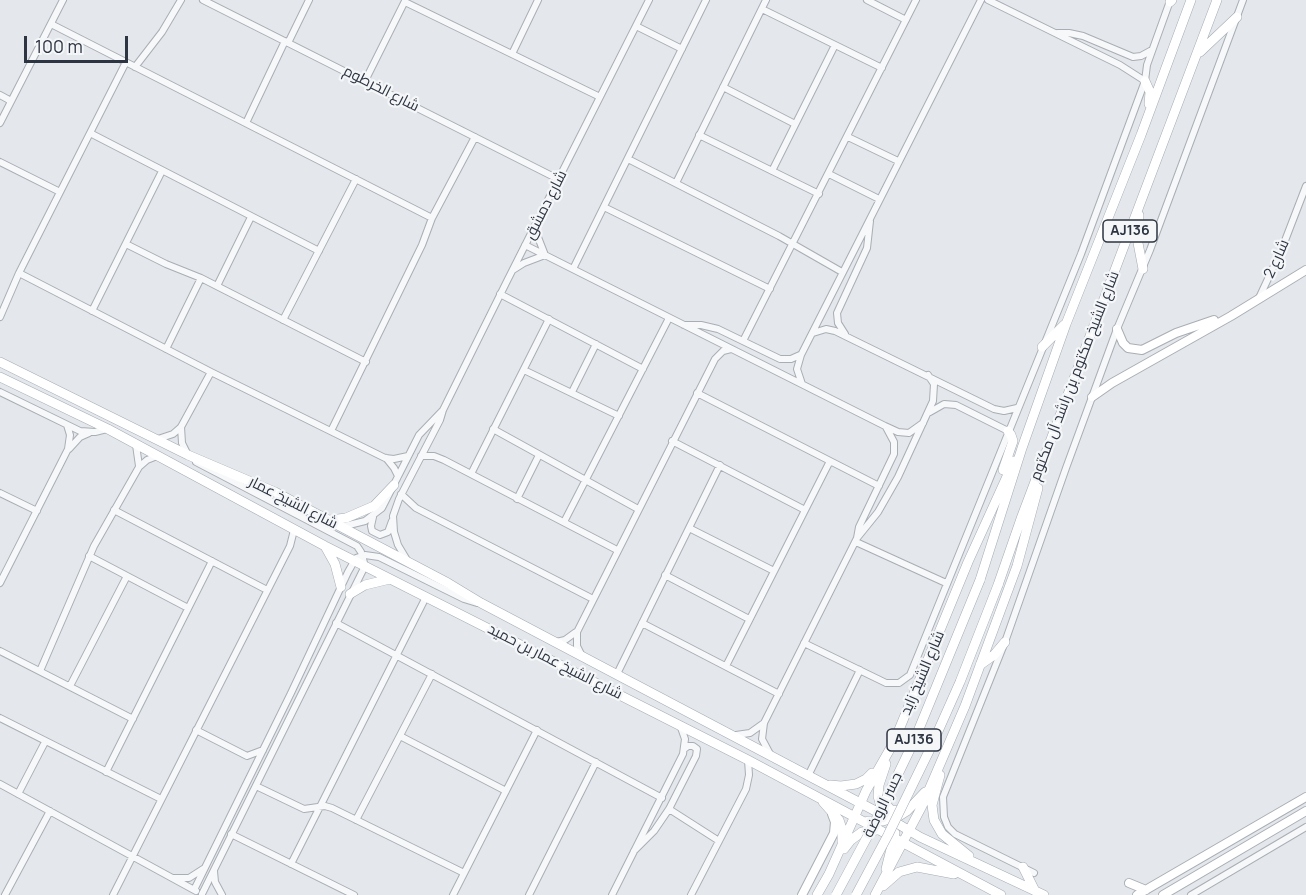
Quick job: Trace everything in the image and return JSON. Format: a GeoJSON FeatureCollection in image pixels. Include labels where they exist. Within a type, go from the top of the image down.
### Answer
{"type":"FeatureCollection","features":[{"type":"Feature","properties":{"kind":"main road","name":"شارع الشيخ مكتوم بن راشد آل مكتوم"},"geometry":{"type":"LineString","coordinates":[[980,580],[1022,448],[1066,324],[1145,125],[1191,0]]}},
{"type":"Feature","properties":{"kind":"main road","name":"شارع الشيخ مكتوم بن راشد آل مكتوم"},"geometry":{"type":"LineString","coordinates":[[998,585],[1217,0]]}},
{"type":"Feature","properties":{"kind":"main road"},"geometry":{"type":"LineString","coordinates":[[1197,56],[1237,17]]}},
{"type":"Feature","properties":{"kind":"main road"},"geometry":{"type":"LineString","coordinates":[[1145,81],[1150,92],[1145,125]]}},
{"type":"Feature","properties":{"kind":"main road"},"geometry":{"type":"LineString","coordinates":[[1140,204],[1137,243],[1143,269]]}},
{"type":"Feature","properties":{"kind":"main road"},"geometry":{"type":"LineString","coordinates":[[1042,347],[1066,324]]}},
{"type":"Feature","properties":{"kind":"main road","name":"شارع الشيخ عمار"},"geometry":{"type":"LineString","coordinates":[[0,362],[188,454],[264,486],[581,654]]}},
{"type":"Feature","properties":{"kind":"main road"},"geometry":{"type":"LineString","coordinates":[[0,377],[108,429]]}},
{"type":"Feature","properties":{"kind":"main road","name":"شارع الشيخ عمار بن حميد"},"geometry":{"type":"LineString","coordinates":[[108,429],[294,530],[325,546],[358,558],[364,566],[680,725],[855,815],[879,830],[920,837],[1042,894]]}},
{"type":"Feature","properties":{"kind":"main road"},"geometry":{"type":"LineString","coordinates":[[968,562],[1011,449],[1013,441],[1008,431]]}},
{"type":"Feature","properties":{"kind":"main road","name":"شارع الشيخ زايد"},"geometry":{"type":"LineString","coordinates":[[817,895],[873,778],[894,742],[1003,481],[1022,448]]}},
{"type":"Feature","properties":{"kind":"main road"},"geometry":{"type":"LineString","coordinates":[[876,895],[902,835],[948,747],[980,665],[1017,566],[1044,462]]}},
{"type":"Feature","properties":{"kind":"main road"},"geometry":{"type":"LineString","coordinates":[[328,520],[346,518],[374,506],[394,485]]}},
{"type":"Feature","properties":{"kind":"main road"},"geometry":{"type":"LineString","coordinates":[[325,546],[335,564],[341,587]]}},
{"type":"Feature","properties":{"kind":"main road"},"geometry":{"type":"LineString","coordinates":[[350,594],[365,585],[391,579]]}},
{"type":"Feature","properties":{"kind":"main road","name":"جسر الروضة"},"geometry":{"type":"LineString","coordinates":[[836,895],[872,828],[914,741],[980,580]]}},
{"type":"Feature","properties":{"kind":"main road","name":"جسر الروضة"},"geometry":{"type":"LineString","coordinates":[[856,895],[931,747],[960,682],[998,585]]}},
{"type":"Feature","properties":{"kind":"main road"},"geometry":{"type":"LineString","coordinates":[[980,665],[994,655],[1005,642]]}},
{"type":"Feature","properties":{"kind":"main road","name":"شارع الشيخ عمار بن حميد"},"geometry":{"type":"LineString","coordinates":[[581,654],[861,803],[887,818],[902,835],[966,876],[1001,895]]}},
{"type":"Feature","properties":{"kind":"main road"},"geometry":{"type":"LineString","coordinates":[[823,783],[841,786],[856,784],[866,779],[905,716]]}},
{"type":"Feature","properties":{"kind":"main road"},"geometry":{"type":"LineString","coordinates":[[894,742],[882,774],[878,796],[887,818],[902,835]]}},
{"type":"Feature","properties":{"kind":"main road"},"geometry":{"type":"LineString","coordinates":[[948,747],[933,798],[934,820],[942,834],[978,863]]}},
{"type":"Feature","properties":{"kind":"main road"},"geometry":{"type":"LineString","coordinates":[[866,821],[887,818],[907,811],[931,783]]}},
{"type":"Feature","properties":{"kind":"main road"},"geometry":{"type":"LineString","coordinates":[[817,796],[836,815],[841,824],[842,845]]}},
{"type":"Feature","properties":{"kind":"main road"},"geometry":{"type":"LineString","coordinates":[[878,796],[891,810],[907,811]]}},
{"type":"Feature","properties":{"kind":"main road"},"geometry":{"type":"LineString","coordinates":[[829,874],[851,840],[862,832],[879,830],[889,837],[891,843],[886,874]]}},
{"type":"Feature","properties":{"kind":"main road"},"geometry":{"type":"LineString","coordinates":[[891,849],[902,835]]}},
{"type":"Feature","properties":{"kind":"main road"},"geometry":{"type":"LineString","coordinates":[[876,895],[892,876],[908,868],[926,867],[966,876]]}},
{"type":"Feature","properties":{"kind":"main road"},"geometry":{"type":"LineString","coordinates":[[1023,867],[1042,894]]}},
{"type":"Feature","properties":{"kind":"street"},"geometry":{"type":"LineString","coordinates":[[0,123],[63,0]]}},
{"type":"Feature","properties":{"kind":"street"},"geometry":{"type":"LineString","coordinates":[[135,67],[162,32],[181,0]]}},
{"type":"Feature","properties":{"kind":"street","name":"شارع الخرطوم"},"geometry":{"type":"LineString","coordinates":[[203,0],[212,2],[558,179]]}},
{"type":"Feature","properties":{"kind":"street"},"geometry":{"type":"LineString","coordinates":[[246,123],[309,0]]}},
{"type":"Feature","properties":{"kind":"street"},"geometry":{"type":"LineString","coordinates":[[512,54],[538,0]]}},
{"type":"Feature","properties":{"kind":"street","name":"شارع دمشق"},"geometry":{"type":"LineString","coordinates":[[393,516],[401,494],[442,417],[443,410],[500,294],[649,0]]}},
{"type":"Feature","properties":{"kind":"street"},"geometry":{"type":"LineString","coordinates":[[573,270],[706,0]]}},
{"type":"Feature","properties":{"kind":"street"},"geometry":{"type":"LineString","coordinates":[[676,183],[766,0]]}},
{"type":"Feature","properties":{"kind":"street"},"geometry":{"type":"LineString","coordinates":[[867,0],[906,20]]}},
{"type":"Feature","properties":{"kind":"street"},"geometry":{"type":"LineString","coordinates":[[744,340],[916,0]]}},
{"type":"Feature","properties":{"kind":"street"},"geometry":{"type":"LineString","coordinates":[[802,385],[796,369],[801,355],[981,0]]}},
{"type":"Feature","properties":{"kind":"street"},"geometry":{"type":"LineString","coordinates":[[988,0],[1000,3],[1145,81]]}},
{"type":"Feature","properties":{"kind":"street"},"geometry":{"type":"LineString","coordinates":[[1034,873],[955,834],[944,817],[942,807],[946,786],[1005,642],[1117,329],[1143,269],[1242,0]]}},
{"type":"Feature","properties":{"kind":"street"},"geometry":{"type":"LineString","coordinates":[[366,81],[405,1],[600,97]]}},
{"type":"Feature","properties":{"kind":"street"},"geometry":{"type":"LineString","coordinates":[[804,643],[886,682],[899,683],[910,675],[1081,254],[1145,81],[1147,65],[1171,1]]}},
{"type":"Feature","properties":{"kind":"street"},"geometry":{"type":"LineString","coordinates":[[762,9],[882,68]]}},
{"type":"Feature","properties":{"kind":"street"},"geometry":{"type":"LineString","coordinates":[[51,24],[432,218]]}},
{"type":"Feature","properties":{"kind":"street"},"geometry":{"type":"LineString","coordinates":[[636,26],[682,49]]}},
{"type":"Feature","properties":{"kind":"street"},"geometry":{"type":"LineString","coordinates":[[1055,33],[1083,36],[1129,56],[1141,56],[1152,50]]}},
{"type":"Feature","properties":{"kind":"street"},"geometry":{"type":"LineString","coordinates":[[772,171],[835,45]]}},
{"type":"Feature","properties":{"kind":"street"},"geometry":{"type":"LineString","coordinates":[[0,317],[18,273],[126,62]]}},
{"type":"Feature","properties":{"kind":"street"},"geometry":{"type":"LineString","coordinates":[[723,87],[795,124]]}},
{"type":"Feature","properties":{"kind":"street"},"geometry":{"type":"LineString","coordinates":[[0,95],[11,101]]}},
{"type":"Feature","properties":{"kind":"street"},"geometry":{"type":"LineString","coordinates":[[90,134],[319,251]]}},
{"type":"Feature","properties":{"kind":"street"},"geometry":{"type":"LineString","coordinates":[[699,135],[819,194]]}},
{"type":"Feature","properties":{"kind":"street"},"geometry":{"type":"LineString","coordinates":[[331,431],[423,245],[432,218],[475,136]]}},
{"type":"Feature","properties":{"kind":"street"},"geometry":{"type":"LineString","coordinates":[[848,137],[898,161]]}},
{"type":"Feature","properties":{"kind":"street"},"geometry":{"type":"LineString","coordinates":[[628,159],[779,236],[842,272]]}},
{"type":"Feature","properties":{"kind":"street"},"geometry":{"type":"LineString","coordinates":[[0,162],[60,192]]}},
{"type":"Feature","properties":{"kind":"street"},"geometry":{"type":"LineString","coordinates":[[92,311],[162,171]]}},
{"type":"Feature","properties":{"kind":"street"},"geometry":{"type":"LineString","coordinates":[[829,174],[879,199]]}},
{"type":"Feature","properties":{"kind":"street"},"geometry":{"type":"LineString","coordinates":[[283,320],[356,179]]}},
{"type":"Feature","properties":{"kind":"street","name":"شارع 2"},"geometry":{"type":"LineString","coordinates":[[1259,298],[1281,251],[1306,186]]}},
{"type":"Feature","properties":{"kind":"street"},"geometry":{"type":"LineString","coordinates":[[604,207],[770,289]]}},
{"type":"Feature","properties":{"kind":"street"},"geometry":{"type":"LineString","coordinates":[[217,286],[251,217]]}},
{"type":"Feature","properties":{"kind":"street"},"geometry":{"type":"LineString","coordinates":[[848,336],[840,328],[837,313],[867,248],[870,221]]}},
{"type":"Feature","properties":{"kind":"street"},"geometry":{"type":"LineString","coordinates":[[534,227],[545,255]]}},
{"type":"Feature","properties":{"kind":"street"},"geometry":{"type":"LineString","coordinates":[[126,244],[201,278],[366,362]]}},
{"type":"Feature","properties":{"kind":"street"},"geometry":{"type":"LineString","coordinates":[[525,245],[885,426],[904,433],[915,431],[923,423]]}},
{"type":"Feature","properties":{"kind":"street"},"geometry":{"type":"LineString","coordinates":[[512,271],[524,263],[545,255]]}},
{"type":"Feature","properties":{"kind":"street"},"geometry":{"type":"LineString","coordinates":[[1092,397],[1306,270]]}},
{"type":"Feature","properties":{"kind":"street"},"geometry":{"type":"LineString","coordinates":[[18,273],[385,458],[392,464],[398,476]]}},
{"type":"Feature","properties":{"kind":"street"},"geometry":{"type":"LineString","coordinates":[[166,349],[201,278]]}},
{"type":"Feature","properties":{"kind":"street"},"geometry":{"type":"LineString","coordinates":[[500,294],[643,369]]}},
{"type":"Feature","properties":{"kind":"street"},"geometry":{"type":"LineString","coordinates":[[1117,329],[1123,343],[1135,350],[1142,350],[1176,333],[1204,325],[1237,311]]}},
{"type":"Feature","properties":{"kind":"street"},"geometry":{"type":"LineString","coordinates":[[564,522],[669,318]]}},
{"type":"Feature","properties":{"kind":"street"},"geometry":{"type":"LineString","coordinates":[[471,474],[549,320]]}},
{"type":"Feature","properties":{"kind":"street"},"geometry":{"type":"LineString","coordinates":[[683,325],[710,327],[744,340],[780,358],[791,359],[801,355]]}},
{"type":"Feature","properties":{"kind":"street"},"geometry":{"type":"LineString","coordinates":[[812,334],[826,329],[848,336],[994,409],[1004,411],[1017,408]]}},
{"type":"Feature","properties":{"kind":"street"},"geometry":{"type":"LineString","coordinates":[[581,654],[577,646],[577,632],[714,359],[716,349],[712,340]]}},
{"type":"Feature","properties":{"kind":"street"},"geometry":{"type":"LineString","coordinates":[[572,392],[596,344]]}},
{"type":"Feature","properties":{"kind":"street"},"geometry":{"type":"LineString","coordinates":[[714,359],[723,351],[730,349]]}},
{"type":"Feature","properties":{"kind":"street"},"geometry":{"type":"LineString","coordinates":[[524,370],[619,416]]}},
{"type":"Feature","properties":{"kind":"street"},"geometry":{"type":"LineString","coordinates":[[157,439],[168,437],[181,427],[211,372]]}},
{"type":"Feature","properties":{"kind":"street"},"geometry":{"type":"LineString","coordinates":[[775,758],[763,742],[764,723],[857,540],[889,495],[923,423],[933,401],[935,390],[928,375]]}},
{"type":"Feature","properties":{"kind":"street"},"geometry":{"type":"LineString","coordinates":[[0,392],[80,431],[90,433]]}},
{"type":"Feature","properties":{"kind":"street"},"geometry":{"type":"LineString","coordinates":[[697,393],[879,486]]}},
{"type":"Feature","properties":{"kind":"street"},"geometry":{"type":"LineString","coordinates":[[927,414],[938,406],[950,404],[1008,431]]}},
{"type":"Feature","properties":{"kind":"street","name":"شارع دمشق"},"geometry":{"type":"LineString","coordinates":[[374,516],[385,503],[422,430],[443,410]]}},
{"type":"Feature","properties":{"kind":"street"},"geometry":{"type":"LineString","coordinates":[[67,425],[70,435],[68,449]]}},
{"type":"Feature","properties":{"kind":"street"},"geometry":{"type":"LineString","coordinates":[[857,540],[859,527],[892,460],[895,448],[892,436],[885,426]]}},
{"type":"Feature","properties":{"kind":"street"},"geometry":{"type":"LineString","coordinates":[[181,427],[182,443],[188,454],[200,465],[357,546],[358,558],[341,587],[194,890]]}},
{"type":"Feature","properties":{"kind":"street"},"geometry":{"type":"LineString","coordinates":[[0,583],[68,449],[80,437],[108,429]]}},
{"type":"Feature","properties":{"kind":"street"},"geometry":{"type":"LineString","coordinates":[[493,429],[638,509]]}},
{"type":"Feature","properties":{"kind":"street"},"geometry":{"type":"LineString","coordinates":[[672,441],[805,510]]}},
{"type":"Feature","properties":{"kind":"street"},"geometry":{"type":"LineString","coordinates":[[136,445],[139,467]]}},
{"type":"Feature","properties":{"kind":"street"},"geometry":{"type":"LineString","coordinates":[[517,498],[539,455]]}},
{"type":"Feature","properties":{"kind":"street"},"geometry":{"type":"LineString","coordinates":[[40,671],[89,556],[114,510],[139,467],[147,460],[157,456]]}},
{"type":"Feature","properties":{"kind":"street"},"geometry":{"type":"LineString","coordinates":[[385,458],[408,456]]}},
{"type":"Feature","properties":{"kind":"street"},"geometry":{"type":"LineString","coordinates":[[422,456],[439,458],[617,550]]}},
{"type":"Feature","properties":{"kind":"street"},"geometry":{"type":"LineString","coordinates":[[726,666],[830,461]]}},
{"type":"Feature","properties":{"kind":"street"},"geometry":{"type":"LineString","coordinates":[[617,674],[720,465]]}},
{"type":"Feature","properties":{"kind":"street"},"geometry":{"type":"LineString","coordinates":[[0,493],[36,511]]}},
{"type":"Feature","properties":{"kind":"street"},"geometry":{"type":"LineString","coordinates":[[401,494],[408,502],[593,599]]}},
{"type":"Feature","properties":{"kind":"street"},"geometry":{"type":"LineString","coordinates":[[114,510],[267,590]]}},
{"type":"Feature","properties":{"kind":"street"},"geometry":{"type":"LineString","coordinates":[[374,516],[371,526],[375,534],[380,535],[388,531],[393,516]]}},
{"type":"Feature","properties":{"kind":"street"},"geometry":{"type":"LineString","coordinates":[[341,527],[374,516]]}},
{"type":"Feature","properties":{"kind":"street"},"geometry":{"type":"LineString","coordinates":[[393,516],[396,538],[409,562]]}},
{"type":"Feature","properties":{"kind":"street"},"geometry":{"type":"LineString","coordinates":[[688,528],[774,571]]}},
{"type":"Feature","properties":{"kind":"street"},"geometry":{"type":"LineString","coordinates":[[113,895],[290,546],[294,530]]}},
{"type":"Feature","properties":{"kind":"street"},"geometry":{"type":"LineString","coordinates":[[857,540],[946,583]]}},
{"type":"Feature","properties":{"kind":"street"},"geometry":{"type":"LineString","coordinates":[[89,556],[188,609]]}},
{"type":"Feature","properties":{"kind":"street"},"geometry":{"type":"LineString","coordinates":[[358,558],[380,557],[464,599],[481,603]]}},
{"type":"Feature","properties":{"kind":"street"},"geometry":{"type":"LineString","coordinates":[[106,772],[212,561]]}},
{"type":"Feature","properties":{"kind":"street"},"geometry":{"type":"LineString","coordinates":[[0,784],[203,894],[364,566]]}},
{"type":"Feature","properties":{"kind":"street"},"geometry":{"type":"LineString","coordinates":[[665,575],[749,619]]}},
{"type":"Feature","properties":{"kind":"street"},"geometry":{"type":"LineString","coordinates":[[70,686],[127,576]]}},
{"type":"Feature","properties":{"kind":"street"},"geometry":{"type":"LineString","coordinates":[[291,864],[426,597]]}},
{"type":"Feature","properties":{"kind":"street"},"geometry":{"type":"LineString","coordinates":[[336,623],[662,798]]}},
{"type":"Feature","properties":{"kind":"street"},"geometry":{"type":"LineString","coordinates":[[642,623],[779,694]]}},
{"type":"Feature","properties":{"kind":"street"},"geometry":{"type":"LineString","coordinates":[[555,642],[566,640],[577,632]]}},
{"type":"Feature","properties":{"kind":"street"},"geometry":{"type":"LineString","coordinates":[[0,651],[133,719]]}},
{"type":"Feature","properties":{"kind":"street"},"geometry":{"type":"LineString","coordinates":[[808,776],[860,670]]}},
{"type":"Feature","properties":{"kind":"street"},"geometry":{"type":"LineString","coordinates":[[356,820],[432,674]]}},
{"type":"Feature","properties":{"kind":"street"},"geometry":{"type":"LineString","coordinates":[[0,718],[161,799]]}},
{"type":"Feature","properties":{"kind":"street"},"geometry":{"type":"LineString","coordinates":[[728,734],[739,736],[750,733],[764,723]]}},
{"type":"Feature","properties":{"kind":"street"},"geometry":{"type":"LineString","coordinates":[[612,895],[662,798],[684,749],[685,739],[680,725]]}},
{"type":"Feature","properties":{"kind":"street"},"geometry":{"type":"LineString","coordinates":[[196,730],[247,756],[263,750]]}},
{"type":"Feature","properties":{"kind":"street"},"geometry":{"type":"LineString","coordinates":[[453,895],[537,730]]}},
{"type":"Feature","properties":{"kind":"street"},"geometry":{"type":"LineString","coordinates":[[400,736],[506,791]]}},
{"type":"Feature","properties":{"kind":"street"},"geometry":{"type":"LineString","coordinates":[[18,794],[45,742]]}},
{"type":"Feature","properties":{"kind":"street"},"geometry":{"type":"LineString","coordinates":[[633,852],[654,831],[669,809],[697,754],[697,749],[693,746],[684,749]]}},
{"type":"Feature","properties":{"kind":"street"},"geometry":{"type":"LineString","coordinates":[[247,756],[251,774]]}},
{"type":"Feature","properties":{"kind":"street"},"geometry":{"type":"LineString","coordinates":[[691,895],[746,789],[749,775],[748,760]]}},
{"type":"Feature","properties":{"kind":"street"},"geometry":{"type":"LineString","coordinates":[[529,895],[596,762]]}},
{"type":"Feature","properties":{"kind":"street"},"geometry":{"type":"LineString","coordinates":[[256,786],[301,808],[329,807],[464,873]]}},
{"type":"Feature","properties":{"kind":"street"},"geometry":{"type":"LineString","coordinates":[[1137,895],[1306,797]]}},
{"type":"Feature","properties":{"kind":"street"},"geometry":{"type":"LineString","coordinates":[[802,895],[835,829],[834,818],[826,806]]}},
{"type":"Feature","properties":{"kind":"street"},"geometry":{"type":"LineString","coordinates":[[669,809],[719,841]]}},
{"type":"Feature","properties":{"kind":"street"},"geometry":{"type":"LineString","coordinates":[[5,895],[50,811]]}},
{"type":"Feature","properties":{"kind":"street"},"geometry":{"type":"LineString","coordinates":[[1164,893],[1306,811]]}},
{"type":"Feature","properties":{"kind":"street"},"geometry":{"type":"LineString","coordinates":[[1191,895],[1306,827]]}},
{"type":"Feature","properties":{"kind":"street"},"geometry":{"type":"LineString","coordinates":[[231,834],[354,895]]}},
{"type":"Feature","properties":{"kind":"street"},"geometry":{"type":"LineString","coordinates":[[172,878],[189,878],[200,872],[207,864]]}},
{"type":"Feature","properties":{"kind":"street"},"geometry":{"type":"LineString","coordinates":[[214,870],[215,882],[222,895]]}},
{"type":"Feature","properties":{"kind":"street"},"geometry":{"type":"LineString","coordinates":[[1129,883],[1146,890]]}}]}
